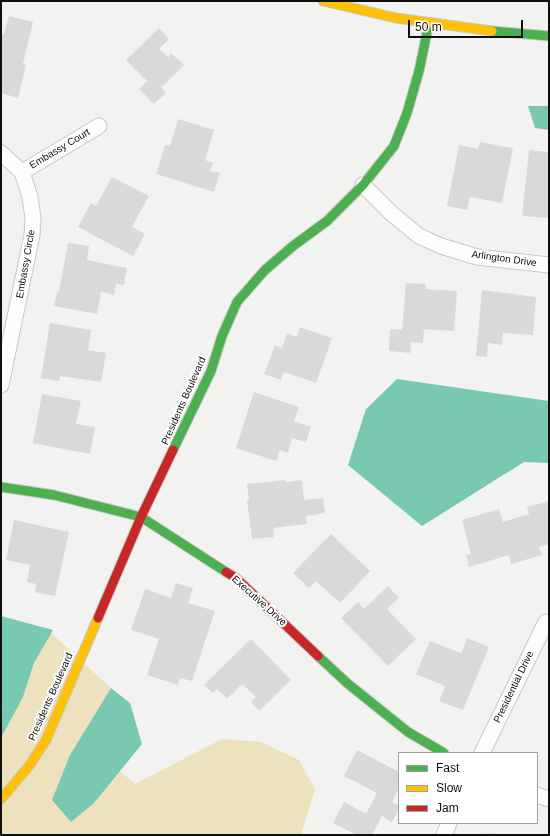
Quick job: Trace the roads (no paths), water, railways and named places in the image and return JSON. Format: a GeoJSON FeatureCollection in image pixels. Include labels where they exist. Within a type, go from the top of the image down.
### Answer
{"type":"FeatureCollection","features":[{"type":"Feature","properties":{"kind":"street"},"geometry":{"type":"LineString","coordinates":[[323,1],[368,12],[429,23],[549,36]]}},
{"type":"Feature","properties":{"kind":"street","name":"Presidents Boulevard"},"geometry":{"type":"LineString","coordinates":[[1,799],[29,766],[46,740],[141,517],[211,371],[222,336],[237,302],[265,270],[293,246],[327,221],[363,185],[394,146],[407,114],[419,71],[429,23]]}},
{"type":"Feature","properties":{"kind":"street","name":"Embassy Court"},"geometry":{"type":"LineString","coordinates":[[22,172],[99,126]]}},
{"type":"Feature","properties":{"kind":"street"},"geometry":{"type":"LineString","coordinates":[[1,153],[22,172]]}},
{"type":"Feature","properties":{"kind":"street","name":"Embassy Circle"},"geometry":{"type":"LineString","coordinates":[[1,385],[32,235],[33,218],[30,197],[22,172]]}},
{"type":"Feature","properties":{"kind":"street","name":"Arlington Drive"},"geometry":{"type":"LineString","coordinates":[[363,185],[391,213],[419,236],[441,246],[477,257],[549,265]]}},
{"type":"Feature","properties":{"kind":"street","name":"Executive Drive"},"geometry":{"type":"LineString","coordinates":[[1,487],[54,496],[141,517],[236,578],[347,683],[408,732],[442,752]]}},
{"type":"Feature","properties":{"kind":"street","name":"Presidential Drive"},"geometry":{"type":"LineString","coordinates":[[482,752],[546,622]]}},
{"type":"Feature","properties":{"kind":"street"},"geometry":{"type":"LineString","coordinates":[[538,795],[549,799]]}},
{"type":"Feature","properties":{"kind":"street"},"geometry":{"type":"LineString","coordinates":[[444,835],[449,824]]}}]}
